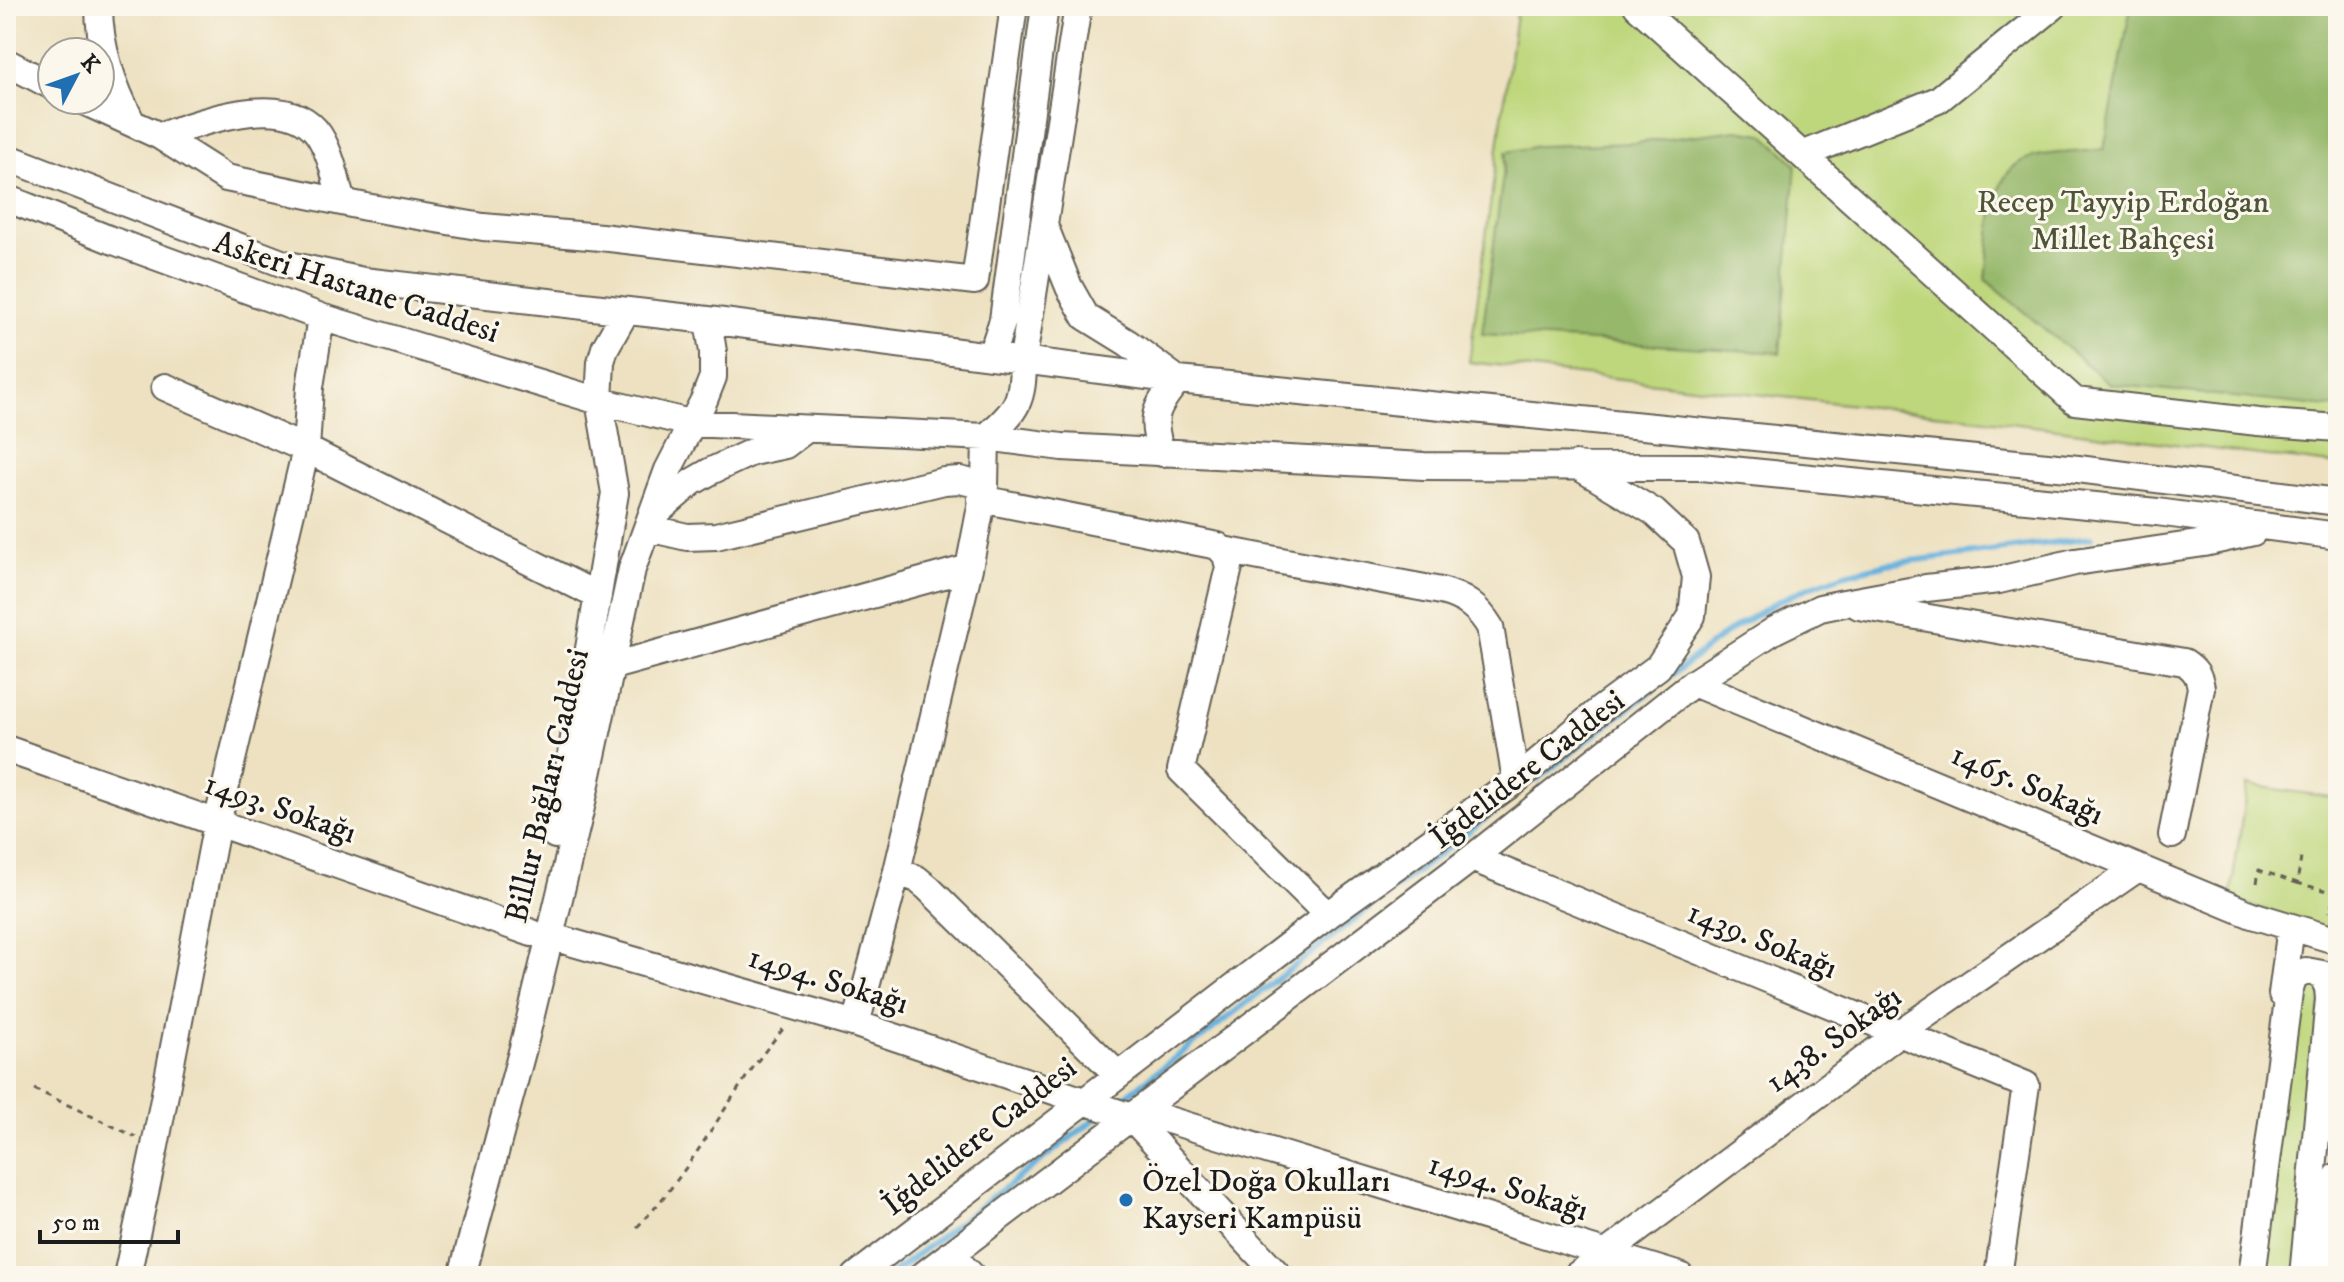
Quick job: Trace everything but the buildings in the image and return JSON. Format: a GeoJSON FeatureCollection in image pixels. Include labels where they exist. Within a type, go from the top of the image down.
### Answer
{"type":"FeatureCollection","features":[{"type":"Feature","properties":{"kind":"street"},"geometry":{"type":"LineString","coordinates":[[99,6],[100,33],[110,76],[132,123]]}},
{"type":"Feature","properties":{"kind":"street"},"geometry":{"type":"LineString","coordinates":[[116,116],[160,136],[226,178],[483,227],[601,237],[975,281],[1014,6]]}},
{"type":"Feature","properties":{"kind":"street"},"geometry":{"type":"LineString","coordinates":[[991,356],[1003,320],[1045,6]]}},
{"type":"Feature","properties":{"kind":"street"},"geometry":{"type":"LineString","coordinates":[[856,1024],[897,871],[969,568],[983,492],[986,437],[1014,412],[1019,401],[1078,6]]}},
{"type":"Feature","properties":{"kind":"street"},"geometry":{"type":"LineString","coordinates":[[1637,6],[2075,401],[2338,428]]}},
{"type":"Feature","properties":{"kind":"street"},"geometry":{"type":"LineString","coordinates":[[1802,155],[1938,100],[2054,6]]}},
{"type":"Feature","properties":{"kind":"street"},"geometry":{"type":"LineString","coordinates":[[6,62],[36,78]]}},
{"type":"Feature","properties":{"kind":"street"},"geometry":{"type":"LineString","coordinates":[[160,136],[245,112],[296,117],[319,135],[331,161],[341,200]]}},
{"type":"Feature","properties":{"kind":"street","name":"Askeri Hastane Caddesi"},"geometry":{"type":"LineString","coordinates":[[6,157],[284,264],[318,273],[363,281],[626,311]]}},
{"type":"Feature","properties":{"kind":"street","name":"Askeri Hastane Caddesi"},"geometry":{"type":"LineString","coordinates":[[6,198],[321,317],[599,401],[690,423],[986,437],[1062,447],[1424,466],[1701,467],[2157,512],[2338,536]]}},
{"type":"Feature","properties":{"kind":"street"},"geometry":{"type":"LineString","coordinates":[[1045,228],[1069,287],[1086,317],[1178,380]]}},
{"type":"Feature","properties":{"kind":"street"},"geometry":{"type":"LineString","coordinates":[[626,311],[1178,380],[2078,469],[2338,502]]}},
{"type":"Feature","properties":{"kind":"street","name":"Billur Bağları Caddesi"},"geometry":{"type":"LineString","coordinates":[[462,1276],[523,1048],[615,493],[599,401],[601,362],[605,348],[626,311]]}},
{"type":"Feature","properties":{"kind":"street"},"geometry":{"type":"LineString","coordinates":[[127,1276],[217,823],[306,449],[310,387],[321,317]]}},
{"type":"Feature","properties":{"kind":"street","name":"Billur Bağları Caddesi"},"geometry":{"type":"LineString","coordinates":[[445,1276],[503,1056],[581,807],[632,569],[668,470],[713,377],[708,320]]}},
{"type":"Feature","properties":{"kind":"street"},"geometry":{"type":"LineString","coordinates":[[1162,453],[1155,416],[1158,406],[1178,380]]}},
{"type":"Feature","properties":{"kind":"street"},"geometry":{"type":"LineString","coordinates":[[165,387],[306,449],[598,596]]}},
{"type":"Feature","properties":{"kind":"street"},"geometry":{"type":"LineString","coordinates":[[805,430],[785,445],[752,452],[692,482],[650,521],[687,537],[716,536],[944,481],[960,480],[983,492],[1218,546],[1223,550],[1441,591],[1476,607],[1490,627],[1516,780]]}},
{"type":"Feature","properties":{"kind":"street","name":"İğdelidere Caddesi"},"geometry":{"type":"LineString","coordinates":[[922,1276],[1110,1109],[1117,1074],[1328,915],[1516,780],[1601,709],[1658,667],[1692,616],[1696,577],[1686,542],[1654,512],[1576,465]]}},
{"type":"Feature","properties":{"kind":"street","name":"İğdelidere Caddesi"},"geometry":{"type":"LineString","coordinates":[[856,1276],[1110,1109],[1472,858],[1693,683],[1784,626],[1820,608],[1844,603],[1926,588],[1999,580],[2075,562],[2204,543],[2270,528]]}},
{"type":"Feature","properties":{"kind":"street"},"geometry":{"type":"LineString","coordinates":[[1223,550],[1229,567],[1181,770],[1328,915]]}},
{"type":"Feature","properties":{"kind":"street"},"geometry":{"type":"LineString","coordinates":[[609,667],[969,568]]}},
{"type":"Feature","properties":{"kind":"street"},"geometry":{"type":"LineString","coordinates":[[1844,603],[2184,662],[2192,667],[2199,677],[2201,688],[2172,835]]}},
{"type":"Feature","properties":{"kind":"street","name":"1465. Sokağı"},"geometry":{"type":"LineString","coordinates":[[1693,683],[2252,915],[2338,941]]}},
{"type":"Feature","properties":{"kind":"street","name":"1493. Sokağı"},"geometry":{"type":"LineString","coordinates":[[6,749],[540,934]]}},
{"type":"Feature","properties":{"kind":"street","name":"1439. Sokağı"},"geometry":{"type":"LineString","coordinates":[[1472,858],[2026,1085],[1998,1276]]}},
{"type":"Feature","properties":{"kind":"street","name":"1438. Sokağı"},"geometry":{"type":"LineString","coordinates":[[1576,1276],[1898,1034],[2138,868]]}},
{"type":"Feature","properties":{"kind":"street"},"geometry":{"type":"LineString","coordinates":[[897,871],[917,879],[928,888],[1117,1074]]}},
{"type":"Feature","properties":{"kind":"street"},"geometry":{"type":"LineString","coordinates":[[2242,1276],[2291,927]]}},
{"type":"Feature","properties":{"kind":"street","name":"1494. Sokağı"},"geometry":{"type":"LineString","coordinates":[[540,934],[856,1024],[1110,1109],[1162,1118],[1680,1276]]}},
{"type":"Feature","properties":{"kind":"street"},"geometry":{"type":"LineString","coordinates":[[2252,1276],[2289,992],[2294,977],[2306,971],[2322,974],[2329,999],[2303,1276]]}},
{"type":"Feature","properties":{"kind":"street"},"geometry":{"type":"LineString","coordinates":[[1110,1109],[1279,1276]]}},
{"type":"Feature","properties":{"kind":"street"},"geometry":{"type":"LineString","coordinates":[[2327,1276],[2338,1176]]}},
{"type":"Feature","properties":{"kind":"street"},"geometry":{"type":"LineString","coordinates":[[950,1254],[972,1276]]}},
{"type":"Feature","properties":{"kind":"path"},"geometry":{"type":"LineString","coordinates":[[2297,883],[2301,858]]}},
{"type":"Feature","properties":{"kind":"path"},"geometry":{"type":"LineString","coordinates":[[2257,883],[2259,870],[2336,893],[2329,912]]}},
{"type":"Feature","properties":{"kind":"path"},"geometry":{"type":"LineString","coordinates":[[637,1227],[683,1175],[754,1066],[802,1008]]}},
{"type":"Feature","properties":{"kind":"path"},"geometry":{"type":"LineString","coordinates":[[34,1089],[155,1146]]}},
{"type":"Feature","properties":{"kind":"green space","name":"Recep Tayyip Erdoğan Millet Bahçesi"},"geometry":{"type":"Polygon","coordinates":[[[1517,6],[2338,6],[2338,465],[1970,418],[1469,362],[1517,6]]]}},
{"type":"Feature","properties":{"kind":"green space"},"geometry":{"type":"Polygon","coordinates":[[[2131,6],[2338,6],[2338,408],[2110,384],[1986,280],[1993,210],[2005,177],[2015,165],[2038,156],[2104,149],[2131,6]]]}},
{"type":"Feature","properties":{"kind":"green space"},"geometry":{"type":"Polygon","coordinates":[[[1737,130],[1763,134],[1796,164],[1780,353],[1482,334],[1506,152],[1539,146],[1636,143],[1737,130]]]}},
{"type":"Feature","properties":{"kind":"green space"},"geometry":{"type":"Polygon","coordinates":[[[2247,785],[2338,798],[2338,933],[2230,899],[2247,785]]]}},
{"type":"Feature","properties":{"kind":"green space"},"geometry":{"type":"Polygon","coordinates":[[[2322,974],[2303,1276],[2252,1276],[2289,992],[2322,974]]]}},
{"type":"Feature","properties":{"kind":"waterway"},"geometry":{"type":"LineString","coordinates":[[1536,780],[1726,633],[1809,587],[1887,564],[2091,538]]}},
{"type":"Feature","properties":{"kind":"waterway"},"geometry":{"type":"LineString","coordinates":[[1114,1105],[1508,801]]}},
{"type":"Feature","properties":{"kind":"waterway"},"geometry":{"type":"LineString","coordinates":[[889,1276],[1099,1116]]}},
{"type":"Feature","properties":{"kind":"place","name":"Özel Doğa Okulları Kayseri Kampüsü"},"geometry":{"type":"Point","coordinates":[1126,1200]}}]}
